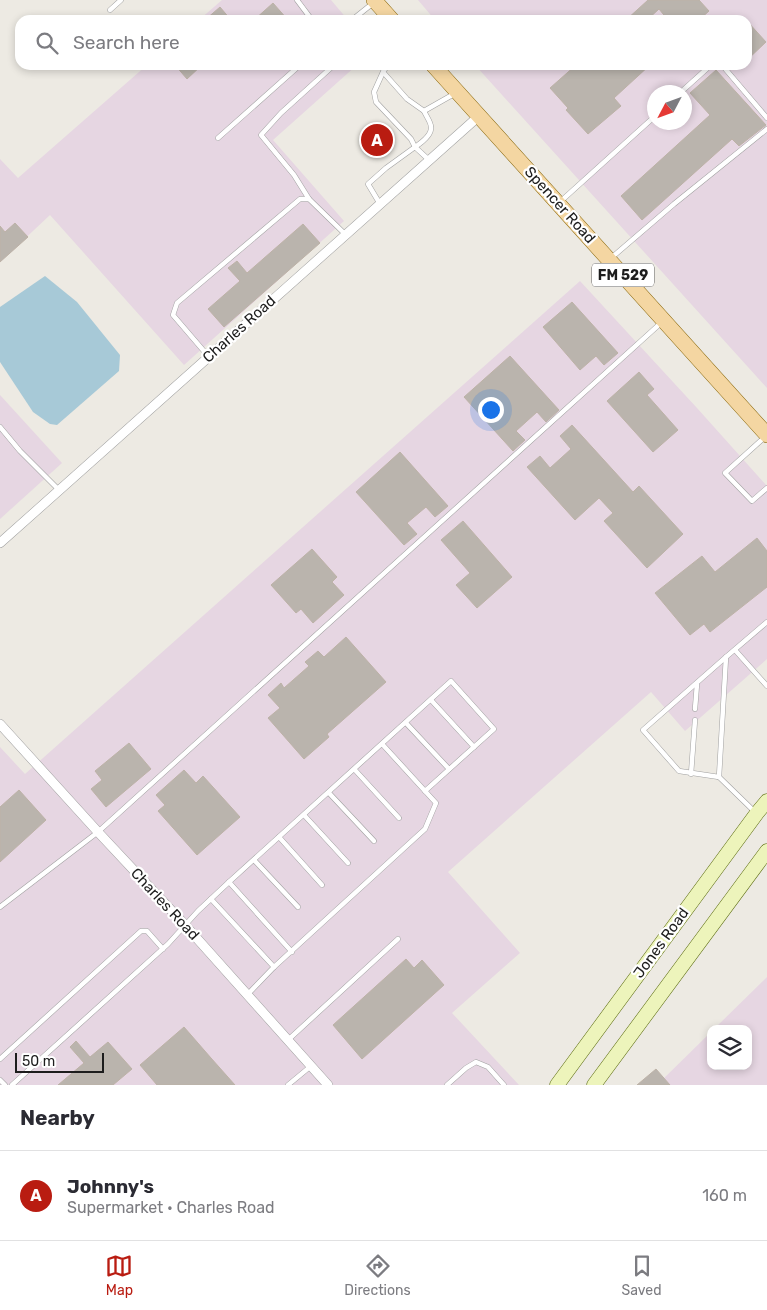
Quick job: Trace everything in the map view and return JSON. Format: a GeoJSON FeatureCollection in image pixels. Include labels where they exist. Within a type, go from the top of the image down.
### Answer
{"type":"FeatureCollection","features":[{"type":"Feature","properties":{"kind":"main road"},"geometry":{"type":"LineString","coordinates":[[375,0],[388,15]]}},
{"type":"Feature","properties":{"kind":"main road","name":"Spencer Road"},"geometry":{"type":"LineString","coordinates":[[437,70],[767,435]]}},
{"type":"Feature","properties":{"kind":"main road","name":"Jones Road"},"geometry":{"type":"LineString","coordinates":[[557,1085],[762,818],[767,801]]}},
{"type":"Feature","properties":{"kind":"main road","name":"Jones Road"},"geometry":{"type":"LineString","coordinates":[[594,1085],[767,850]]}},
{"type":"Feature","properties":{"kind":"street","name":"Charles Road"},"geometry":{"type":"LineString","coordinates":[[0,543],[479,116]]}},
{"type":"Feature","properties":{"kind":"street","name":"Charles Road"},"geometry":{"type":"LineString","coordinates":[[0,724],[185,925],[328,1085]]}},
{"type":"Feature","properties":{"kind":"lane"},"geometry":{"type":"LineString","coordinates":[[110,10],[121,0]]}},
{"type":"Feature","properties":{"kind":"lane"},"geometry":{"type":"LineString","coordinates":[[298,0],[308,15]]}},
{"type":"Feature","properties":{"kind":"lane"},"geometry":{"type":"LineString","coordinates":[[358,15],[375,0]]}},
{"type":"Feature","properties":{"kind":"lane"},"geometry":{"type":"LineString","coordinates":[[218,138],[294,70]]}},
{"type":"Feature","properties":{"kind":"lane"},"geometry":{"type":"LineString","coordinates":[[328,70],[281,113],[261,135],[294,175],[309,199],[346,235]]}},
{"type":"Feature","properties":{"kind":"lane"},"geometry":{"type":"LineString","coordinates":[[689,85],[705,70]]}},
{"type":"Feature","properties":{"kind":"lane"},"geometry":{"type":"LineString","coordinates":[[726,70],[767,118]]}},
{"type":"Feature","properties":{"kind":"lane"},"geometry":{"type":"LineString","coordinates":[[380,204],[368,184],[386,168],[415,147],[424,140],[432,127],[424,111],[407,99],[383,72],[374,92],[376,102],[412,139],[415,147],[429,160]]}},
{"type":"Feature","properties":{"kind":"lane"},"geometry":{"type":"LineString","coordinates":[[424,111],[457,92]]}},
{"type":"Feature","properties":{"kind":"lane"},"geometry":{"type":"LineString","coordinates":[[558,204],[647,123]]}},
{"type":"Feature","properties":{"kind":"lane"},"geometry":{"type":"LineString","coordinates":[[609,260],[674,204],[767,129]]}},
{"type":"Feature","properties":{"kind":"lane"},"geometry":{"type":"LineString","coordinates":[[209,357],[173,315],[177,303],[300,199],[309,199]]}},
{"type":"Feature","properties":{"kind":"lane"},"geometry":{"type":"LineString","coordinates":[[0,907],[98,832],[663,320]]}},
{"type":"Feature","properties":{"kind":"lane"},"geometry":{"type":"LineString","coordinates":[[0,427],[20,451],[59,490]]}},
{"type":"Feature","properties":{"kind":"lane"},"geometry":{"type":"LineString","coordinates":[[767,435],[725,473],[752,501],[767,488]]}},
{"type":"Feature","properties":{"kind":"lane"},"geometry":{"type":"LineString","coordinates":[[762,818],[719,778],[679,771],[643,730],[767,622]]}},
{"type":"Feature","properties":{"kind":"lane"},"geometry":{"type":"LineString","coordinates":[[735,650],[767,686]]}},
{"type":"Feature","properties":{"kind":"lane"},"geometry":{"type":"LineString","coordinates":[[719,778],[726,658]]}},
{"type":"Feature","properties":{"kind":"lane"},"geometry":{"type":"LineString","coordinates":[[12,1085],[163,949],[229,882],[355,770],[451,681],[494,729],[425,791]]}},
{"type":"Feature","properties":{"kind":"lane"},"geometry":{"type":"LineString","coordinates":[[695,709],[697,684]]}},
{"type":"Feature","properties":{"kind":"lane"},"geometry":{"type":"LineString","coordinates":[[431,700],[474,747]]}},
{"type":"Feature","properties":{"kind":"lane"},"geometry":{"type":"LineString","coordinates":[[691,774],[695,720]]}},
{"type":"Feature","properties":{"kind":"lane"},"geometry":{"type":"LineString","coordinates":[[406,723],[449,769]]}},
{"type":"Feature","properties":{"kind":"lane"},"geometry":{"type":"LineString","coordinates":[[246,995],[425,829],[436,803],[382,745]]}},
{"type":"Feature","properties":{"kind":"lane"},"geometry":{"type":"LineString","coordinates":[[355,770],[399,818]]}},
{"type":"Feature","properties":{"kind":"lane"},"geometry":{"type":"LineString","coordinates":[[329,793],[374,841]]}},
{"type":"Feature","properties":{"kind":"lane"},"geometry":{"type":"LineString","coordinates":[[304,816],[348,864]]}},
{"type":"Feature","properties":{"kind":"lane"},"geometry":{"type":"LineString","coordinates":[[279,837],[322,885]]}},
{"type":"Feature","properties":{"kind":"lane"},"geometry":{"type":"LineString","coordinates":[[254,860],[298,907]]}},
{"type":"Feature","properties":{"kind":"lane"},"geometry":{"type":"LineString","coordinates":[[229,882],[292,952]]}},
{"type":"Feature","properties":{"kind":"lane"},"geometry":{"type":"LineString","coordinates":[[211,899],[274,967]]}},
{"type":"Feature","properties":{"kind":"lane"},"geometry":{"type":"LineString","coordinates":[[0,1059],[141,931],[147,931],[163,949]]}},
{"type":"Feature","properties":{"kind":"lane"},"geometry":{"type":"LineString","coordinates":[[288,1040],[398,938]]}},
{"type":"Feature","properties":{"kind":"lane"},"geometry":{"type":"LineString","coordinates":[[447,1085],[466,1068],[476,1062],[488,1067],[504,1085]]}},
{"type":"Feature","properties":{"kind":"lane"},"geometry":{"type":"LineString","coordinates":[[288,1085],[311,1066]]}},
{"type":"Feature","properties":{"kind":"lane"},"geometry":{"type":"LineString","coordinates":[[0,1080],[5,1085]]}},
{"type":"Feature","properties":{"kind":"shaded area"},"geometry":{"type":"Polygon","coordinates":[[[222,0],[331,0],[344,15],[205,15],[222,0]]]}},
{"type":"Feature","properties":{"kind":"shaded area"},"geometry":{"type":"Polygon","coordinates":[[[418,0],[767,0],[767,388],[480,70],[752,70],[752,15],[431,15],[418,0]]]}},
{"type":"Feature","properties":{"kind":"shaded area"},"geometry":{"type":"Polygon","coordinates":[[[141,70],[351,70],[273,140],[344,221],[184,365],[50,215],[0,262],[0,159],[18,178],[141,70]]]}},
{"type":"Feature","properties":{"kind":"shaded area"},"geometry":{"type":"Polygon","coordinates":[[[580,281],[767,486],[767,659],[685,731],[651,692],[448,872],[520,953],[452,1013],[519,1085],[0,1085],[0,747],[25,774],[580,281]]]}},
{"type":"Feature","properties":{"kind":"shaded area"},"geometry":{"type":"Polygon","coordinates":[[[0,395],[62,463],[0,519],[0,395]]]}},
{"type":"Feature","properties":{"kind":"shaded area"},"geometry":{"type":"Polygon","coordinates":[[[767,977],[767,1085],[657,1085],[707,1036],[707,1070],[752,1070],[752,1025],[718,1025],[767,977]]]}},
{"type":"Feature","properties":{"kind":"water"},"geometry":{"type":"Polygon","coordinates":[[[45,276],[77,302],[120,355],[119,371],[57,425],[50,424],[33,412],[0,362],[0,307],[45,276]]]}},
{"type":"Feature","properties":{"kind":"building"},"geometry":{"type":"Polygon","coordinates":[[[648,0],[699,0],[709,11],[705,15],[664,15],[659,9],[652,15],[632,15],[648,0]]]}},
{"type":"Feature","properties":{"kind":"building"},"geometry":{"type":"Polygon","coordinates":[[[273,3],[284,15],[260,15],[273,3]]]}},
{"type":"Feature","properties":{"kind":"building"},"geometry":{"type":"Polygon","coordinates":[[[220,7],[227,15],[211,15],[220,7]]]}},
{"type":"Feature","properties":{"kind":"building"},"geometry":{"type":"Polygon","coordinates":[[[752,27],[766,42],[752,55],[752,27]]]}},
{"type":"Feature","properties":{"kind":"building"},"geometry":{"type":"Polygon","coordinates":[[[179,70],[197,70],[187,79],[179,70]]]}},
{"type":"Feature","properties":{"kind":"building"},"geometry":{"type":"Polygon","coordinates":[[[570,70],[645,70],[614,98],[621,106],[588,134],[566,110],[568,108],[550,88],[570,70]]]}},
{"type":"Feature","properties":{"kind":"building"},"geometry":{"type":"Polygon","coordinates":[[[716,70],[766,125],[739,146],[732,139],[642,220],[621,196],[710,115],[692,95],[692,91],[716,70]]]}},
{"type":"Feature","properties":{"kind":"building"},"geometry":{"type":"Polygon","coordinates":[[[15,223],[28,237],[0,262],[0,226],[5,232],[15,223]]]}},
{"type":"Feature","properties":{"kind":"building"},"geometry":{"type":"Polygon","coordinates":[[[303,224],[320,243],[224,327],[208,309],[240,281],[228,268],[237,261],[247,273],[303,224]]]}},
{"type":"Feature","properties":{"kind":"building"},"geometry":{"type":"Polygon","coordinates":[[[572,302],[618,353],[604,365],[596,356],[580,370],[543,327],[572,302]]]}},
{"type":"Feature","properties":{"kind":"building"},"geometry":{"type":"Polygon","coordinates":[[[510,356],[559,410],[546,422],[537,412],[516,431],[525,440],[513,451],[464,397],[510,356]]]}},
{"type":"Feature","properties":{"kind":"building"},"geometry":{"type":"Polygon","coordinates":[[[639,372],[654,389],[647,395],[678,430],[653,452],[607,401],[639,372]]]}},
{"type":"Feature","properties":{"kind":"building"},"geometry":{"type":"Polygon","coordinates":[[[572,425],[633,492],[639,486],[683,534],[647,568],[604,521],[613,513],[599,498],[575,520],[527,467],[540,456],[550,468],[571,449],[560,436],[572,425]]]}},
{"type":"Feature","properties":{"kind":"building"},"geometry":{"type":"Polygon","coordinates":[[[400,452],[448,506],[435,517],[426,507],[407,523],[417,534],[404,545],[356,492],[400,452]]]}},
{"type":"Feature","properties":{"kind":"building"},"geometry":{"type":"Polygon","coordinates":[[[463,521],[512,577],[477,608],[456,585],[470,573],[441,540],[463,521]]]}},
{"type":"Feature","properties":{"kind":"building"},"geometry":{"type":"Polygon","coordinates":[[[757,538],[767,551],[767,587],[710,632],[704,624],[690,635],[655,593],[702,556],[715,572],[757,538]]]}},
{"type":"Feature","properties":{"kind":"building"},"geometry":{"type":"Polygon","coordinates":[[[312,549],[337,577],[332,582],[344,595],[313,623],[301,609],[296,613],[271,585],[312,549]]]}},
{"type":"Feature","properties":{"kind":"building"},"geometry":{"type":"Polygon","coordinates":[[[346,637],[386,682],[327,734],[329,737],[304,759],[268,718],[280,708],[268,695],[281,683],[284,688],[309,666],[305,662],[318,651],[324,657],[346,637]]]}},
{"type":"Feature","properties":{"kind":"building"},"geometry":{"type":"Polygon","coordinates":[[[129,743],[151,769],[106,807],[91,789],[102,780],[95,771],[129,743]]]}},
{"type":"Feature","properties":{"kind":"building"},"geometry":{"type":"Polygon","coordinates":[[[184,770],[196,783],[203,776],[240,817],[197,855],[158,811],[165,805],[156,795],[184,770]]]}},
{"type":"Feature","properties":{"kind":"building"},"geometry":{"type":"Polygon","coordinates":[[[19,790],[46,820],[0,862],[0,807],[19,790]]]}},
{"type":"Feature","properties":{"kind":"building"},"geometry":{"type":"Polygon","coordinates":[[[406,959],[414,968],[422,960],[444,985],[362,1059],[333,1025],[406,959]]]}},
{"type":"Feature","properties":{"kind":"building"},"geometry":{"type":"Polygon","coordinates":[[[184,1027],[235,1085],[157,1085],[140,1065],[184,1027]]]}},
{"type":"Feature","properties":{"kind":"building"},"geometry":{"type":"Polygon","coordinates":[[[76,1041],[90,1057],[108,1042],[132,1069],[113,1085],[58,1085],[84,1063],[70,1047],[76,1041]]]}},
{"type":"Feature","properties":{"kind":"building"},"geometry":{"type":"Polygon","coordinates":[[[656,1069],[670,1085],[637,1085],[656,1069]]]}},
{"type":"Feature","properties":{"kind":"place","name":"Johnny's"},"geometry":{"type":"Point","coordinates":[377,140]}}]}
